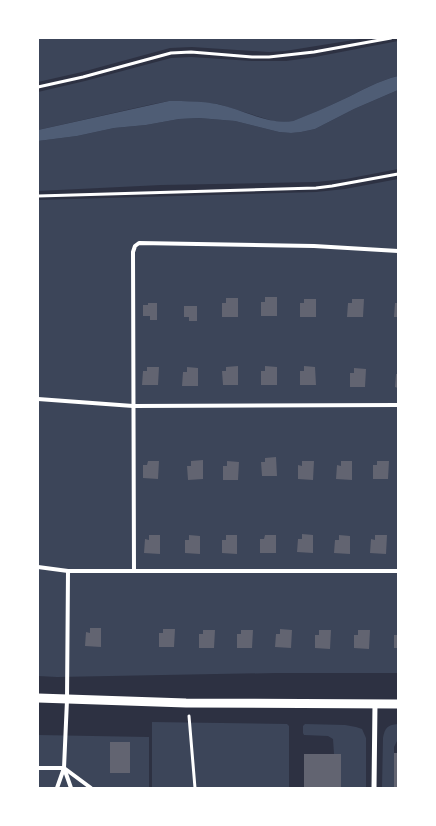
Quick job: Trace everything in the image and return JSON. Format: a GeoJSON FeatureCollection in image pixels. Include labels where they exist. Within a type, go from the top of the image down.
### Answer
{"type":"FeatureCollection","features":[{"type":"Feature","properties":{"kind":"street"},"geometry":{"type":"LineString","coordinates":[[38,698],[186,703],[398,704]]}},
{"type":"Feature","properties":{"kind":"street"},"geometry":{"type":"LineString","coordinates":[[374,788],[375,704]]}},
{"type":"Feature","properties":{"kind":"lane"},"geometry":{"type":"LineString","coordinates":[[134,571],[133,252],[135,246],[139,243],[314,246],[398,251]]}},
{"type":"Feature","properties":{"kind":"lane"},"geometry":{"type":"LineString","coordinates":[[38,398],[133,406],[398,405]]}},
{"type":"Feature","properties":{"kind":"lane"},"geometry":{"type":"LineString","coordinates":[[38,567],[68,571],[398,571]]}},
{"type":"Feature","properties":{"kind":"lane"},"geometry":{"type":"LineString","coordinates":[[58,788],[64,768],[67,700],[68,571]]}},
{"type":"Feature","properties":{"kind":"lane"},"geometry":{"type":"LineString","coordinates":[[38,768],[64,768],[91,788]]}},
{"type":"Feature","properties":{"kind":"lane"},"geometry":{"type":"LineString","coordinates":[[64,768],[71,788]]}},
{"type":"Feature","properties":{"kind":"path"},"geometry":{"type":"LineString","coordinates":[[38,87],[84,77],[170,53],[191,52],[252,57],[277,56],[314,52],[391,38]]}},
{"type":"Feature","properties":{"kind":"path"},"geometry":{"type":"LineString","coordinates":[[38,196],[316,188],[398,174]]}},
{"type":"Feature","properties":{"kind":"path"},"geometry":{"type":"LineString","coordinates":[[186,703],[189,717],[195,788]]}},
{"type":"Feature","properties":{"kind":"shaded area"},"geometry":{"type":"Polygon","coordinates":[[[38,38],[366,38],[269,52],[192,47],[170,48],[38,82],[38,38]]]}},
{"type":"Feature","properties":{"kind":"shaded area"},"geometry":{"type":"Polygon","coordinates":[[[398,41],[398,76],[377,83],[293,121],[273,121],[218,104],[169,101],[38,130],[38,92],[171,58],[191,57],[286,61],[398,41]]]}},
{"type":"Feature","properties":{"kind":"shaded area"},"geometry":{"type":"Polygon","coordinates":[[[398,76],[398,90],[354,109],[315,129],[301,132],[279,132],[235,121],[199,118],[114,128],[77,136],[38,141],[38,130],[169,101],[211,103],[264,119],[283,122],[293,121],[377,83],[398,76]]]}},
{"type":"Feature","properties":{"kind":"shaded area"},"geometry":{"type":"Polygon","coordinates":[[[398,90],[398,169],[346,179],[316,182],[161,185],[38,191],[38,141],[77,136],[114,128],[199,118],[235,121],[279,132],[301,132],[315,129],[354,109],[398,90]]]}},
{"type":"Feature","properties":{"kind":"shaded area"},"geometry":{"type":"Polygon","coordinates":[[[398,179],[398,673],[38,676],[38,200],[316,192],[345,189],[398,179]]]}},
{"type":"Feature","properties":{"kind":"shaded area"},"geometry":{"type":"Polygon","coordinates":[[[152,722],[287,724],[289,726],[289,788],[152,788],[152,722]]]}},
{"type":"Feature","properties":{"kind":"shaded area"},"geometry":{"type":"Polygon","coordinates":[[[305,724],[345,725],[362,729],[366,738],[366,788],[341,788],[341,754],[334,754],[333,739],[328,736],[304,735],[303,726],[305,724]]]}},
{"type":"Feature","properties":{"kind":"shaded area"},"geometry":{"type":"Polygon","coordinates":[[[398,724],[398,739],[394,747],[394,788],[382,788],[384,734],[388,727],[398,724]]]}},
{"type":"Feature","properties":{"kind":"shaded area"},"geometry":{"type":"Polygon","coordinates":[[[38,735],[149,737],[149,788],[38,788],[38,735]]]}},
{"type":"Feature","properties":{"kind":"building"},"geometry":{"type":"Polygon","coordinates":[[[265,297],[277,297],[277,316],[261,316],[261,302],[265,302],[265,297]]]}},
{"type":"Feature","properties":{"kind":"building"},"geometry":{"type":"Polygon","coordinates":[[[226,298],[238,298],[238,317],[222,317],[222,303],[226,303],[226,298]]]}},
{"type":"Feature","properties":{"kind":"building"},"geometry":{"type":"Polygon","coordinates":[[[304,299],[316,299],[316,317],[300,317],[300,303],[304,303],[304,299]]]}},
{"type":"Feature","properties":{"kind":"building"},"geometry":{"type":"Polygon","coordinates":[[[352,299],[364,299],[363,317],[347,317],[348,303],[352,303],[352,299]]]}},
{"type":"Feature","properties":{"kind":"building"},"geometry":{"type":"Polygon","coordinates":[[[148,303],[157,303],[157,320],[150,320],[150,316],[143,316],[143,305],[148,305],[148,303]]]}},
{"type":"Feature","properties":{"kind":"building"},"geometry":{"type":"Polygon","coordinates":[[[395,303],[398,303],[398,317],[394,317],[395,303]]]}},
{"type":"Feature","properties":{"kind":"building"},"geometry":{"type":"Polygon","coordinates":[[[184,306],[197,306],[197,321],[189,321],[189,317],[184,317],[184,306]]]}},
{"type":"Feature","properties":{"kind":"building"},"geometry":{"type":"Polygon","coordinates":[[[238,366],[238,385],[223,385],[222,371],[226,371],[226,367],[238,366]]]}},
{"type":"Feature","properties":{"kind":"building"},"geometry":{"type":"Polygon","coordinates":[[[265,366],[277,367],[277,385],[261,385],[261,371],[265,371],[265,366]]]}},
{"type":"Feature","properties":{"kind":"building"},"geometry":{"type":"Polygon","coordinates":[[[304,366],[315,367],[316,385],[300,385],[300,371],[304,371],[304,366]]]}},
{"type":"Feature","properties":{"kind":"building"},"geometry":{"type":"Polygon","coordinates":[[[147,367],[159,367],[158,385],[142,385],[143,371],[147,371],[147,367]]]}},
{"type":"Feature","properties":{"kind":"building"},"geometry":{"type":"Polygon","coordinates":[[[187,367],[198,368],[198,386],[182,386],[183,372],[187,372],[187,367]]]}},
{"type":"Feature","properties":{"kind":"building"},"geometry":{"type":"Polygon","coordinates":[[[354,368],[366,369],[365,387],[350,387],[350,373],[354,373],[354,368]]]}},
{"type":"Feature","properties":{"kind":"building"},"geometry":{"type":"Polygon","coordinates":[[[396,374],[398,374],[398,388],[395,387],[396,374]]]}},
{"type":"Feature","properties":{"kind":"building"},"geometry":{"type":"Polygon","coordinates":[[[276,457],[277,476],[262,476],[261,462],[265,462],[265,458],[276,457]]]}},
{"type":"Feature","properties":{"kind":"building"},"geometry":{"type":"Polygon","coordinates":[[[203,460],[203,479],[188,480],[187,466],[191,466],[191,461],[203,460]]]}},
{"type":"Feature","properties":{"kind":"building"},"geometry":{"type":"Polygon","coordinates":[[[148,461],[159,461],[158,479],[143,478],[143,465],[147,465],[148,461]]]}},
{"type":"Feature","properties":{"kind":"building"},"geometry":{"type":"Polygon","coordinates":[[[227,461],[239,462],[238,480],[223,480],[223,466],[227,466],[227,461]]]}},
{"type":"Feature","properties":{"kind":"building"},"geometry":{"type":"Polygon","coordinates":[[[302,461],[314,461],[313,480],[298,479],[298,465],[302,466],[302,461]]]}},
{"type":"Feature","properties":{"kind":"building"},"geometry":{"type":"Polygon","coordinates":[[[341,461],[352,461],[352,480],[336,479],[337,465],[341,466],[341,461]]]}},
{"type":"Feature","properties":{"kind":"building"},"geometry":{"type":"Polygon","coordinates":[[[377,461],[389,461],[388,479],[373,479],[373,465],[377,465],[377,461]]]}},
{"type":"Feature","properties":{"kind":"building"},"geometry":{"type":"Polygon","coordinates":[[[302,534],[313,535],[313,553],[297,552],[298,539],[302,539],[302,534]]]}},
{"type":"Feature","properties":{"kind":"building"},"geometry":{"type":"Polygon","coordinates":[[[149,535],[160,535],[160,554],[144,553],[145,539],[149,540],[149,535]]]}},
{"type":"Feature","properties":{"kind":"building"},"geometry":{"type":"Polygon","coordinates":[[[189,535],[200,536],[200,554],[185,553],[185,540],[189,540],[189,535]]]}},
{"type":"Feature","properties":{"kind":"building"},"geometry":{"type":"Polygon","coordinates":[[[226,535],[237,535],[237,554],[222,553],[222,540],[226,540],[226,535]]]}},
{"type":"Feature","properties":{"kind":"building"},"geometry":{"type":"Polygon","coordinates":[[[265,535],[276,535],[276,553],[260,553],[260,539],[264,539],[265,535]]]}},
{"type":"Feature","properties":{"kind":"building"},"geometry":{"type":"Polygon","coordinates":[[[339,535],[350,536],[350,554],[334,553],[335,540],[339,540],[339,535]]]}},
{"type":"Feature","properties":{"kind":"building"},"geometry":{"type":"Polygon","coordinates":[[[375,535],[387,535],[386,554],[370,553],[371,539],[375,540],[375,535]]]}},
{"type":"Feature","properties":{"kind":"building"},"geometry":{"type":"Polygon","coordinates":[[[90,628],[101,628],[101,647],[85,646],[86,632],[90,633],[90,628]]]}},
{"type":"Feature","properties":{"kind":"building"},"geometry":{"type":"Polygon","coordinates":[[[163,629],[175,629],[174,647],[159,647],[159,633],[163,633],[163,629]]]}},
{"type":"Feature","properties":{"kind":"building"},"geometry":{"type":"Polygon","coordinates":[[[280,629],[292,630],[291,648],[275,647],[276,634],[280,634],[280,629]]]}},
{"type":"Feature","properties":{"kind":"building"},"geometry":{"type":"Polygon","coordinates":[[[203,630],[215,630],[214,648],[199,648],[199,634],[203,634],[203,630]]]}},
{"type":"Feature","properties":{"kind":"building"},"geometry":{"type":"Polygon","coordinates":[[[241,630],[253,630],[252,648],[237,648],[237,634],[241,634],[241,630]]]}},
{"type":"Feature","properties":{"kind":"building"},"geometry":{"type":"Polygon","coordinates":[[[319,630],[331,630],[330,649],[315,648],[315,635],[319,635],[319,630]]]}},
{"type":"Feature","properties":{"kind":"building"},"geometry":{"type":"Polygon","coordinates":[[[358,630],[370,630],[369,649],[354,648],[354,635],[358,635],[358,630]]]}},
{"type":"Feature","properties":{"kind":"building"},"geometry":{"type":"Polygon","coordinates":[[[394,635],[398,635],[398,648],[394,648],[394,635]]]}},
{"type":"Feature","properties":{"kind":"building"},"geometry":{"type":"Polygon","coordinates":[[[110,742],[130,742],[130,773],[110,773],[110,742]]]}},
{"type":"Feature","properties":{"kind":"building"},"geometry":{"type":"Polygon","coordinates":[[[394,753],[398,753],[398,788],[394,788],[394,753]]]}},
{"type":"Feature","properties":{"kind":"building"},"geometry":{"type":"Polygon","coordinates":[[[304,754],[341,754],[341,788],[304,788],[304,754]]]}}]}
